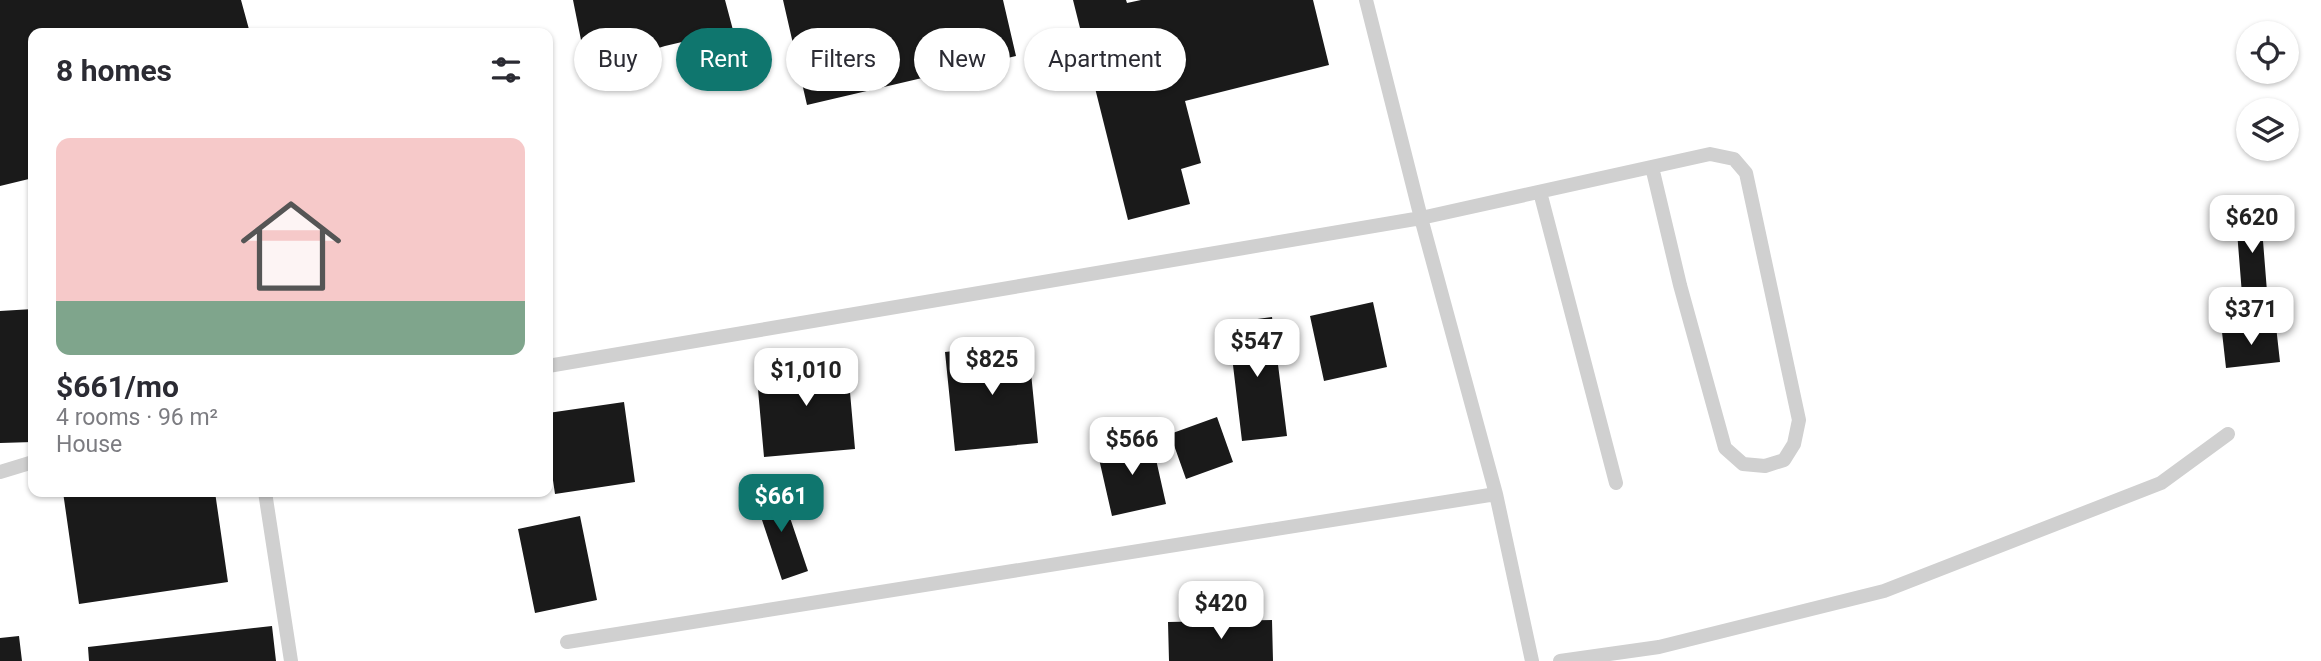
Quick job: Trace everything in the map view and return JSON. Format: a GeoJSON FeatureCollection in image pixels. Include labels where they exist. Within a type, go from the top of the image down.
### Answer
{"type":"FeatureCollection","features":[{"type":"Feature","properties":{"kind":"lane"},"geometry":{"type":"LineString","coordinates":[[1366,0],[1421,218],[1496,494],[1532,661]]}},
{"type":"Feature","properties":{"kind":"lane"},"geometry":{"type":"LineString","coordinates":[[553,365],[1421,218],[1710,154],[1734,159],[1746,173],[1799,420],[1794,444],[1784,460],[1765,466],[1743,464],[1725,448],[1680,285],[1652,167]]}},
{"type":"Feature","properties":{"kind":"lane"},"geometry":{"type":"LineString","coordinates":[[1540,192],[1616,483]]}},
{"type":"Feature","properties":{"kind":"lane"},"geometry":{"type":"LineString","coordinates":[[1560,661],[1659,647],[1884,591],[2161,483],[2228,434]]}},
{"type":"Feature","properties":{"kind":"lane"},"geometry":{"type":"LineString","coordinates":[[0,472],[28,464]]}},
{"type":"Feature","properties":{"kind":"lane"},"geometry":{"type":"LineString","coordinates":[[567,642],[1496,494]]}},
{"type":"Feature","properties":{"kind":"lane"},"geometry":{"type":"LineString","coordinates":[[266,497],[291,661]]}},
{"type":"Feature","properties":{"kind":"building"},"geometry":{"type":"Polygon","coordinates":[[[0,0],[241,0],[249,28],[28,28],[28,179],[0,186],[0,0]]]}},
{"type":"Feature","properties":{"kind":"building"},"geometry":{"type":"Polygon","coordinates":[[[573,0],[725,0],[732,28],[676,28],[676,43],[662,47],[662,28],[579,28],[573,0]]]}},
{"type":"Feature","properties":{"kind":"building"},"geometry":{"type":"Polygon","coordinates":[[[783,0],[1003,0],[1010,28],[914,28],[914,80],[900,83],[900,28],[789,28],[783,0]]]}},
{"type":"Feature","properties":{"kind":"building"},"geometry":{"type":"Polygon","coordinates":[[[1073,0],[1126,0],[1127,3],[1141,0],[1313,0],[1329,65],[1185,101],[1201,163],[1181,169],[1190,204],[1128,220],[1096,91],[1186,91],[1186,28],[1080,28],[1073,0]]]}},
{"type":"Feature","properties":{"kind":"building"},"geometry":{"type":"Polygon","coordinates":[[[1010,30],[1016,56],[1010,57],[1010,30]]]}},
{"type":"Feature","properties":{"kind":"building"},"geometry":{"type":"Polygon","coordinates":[[[804,91],[867,91],[807,105],[804,91]]]}},
{"type":"Feature","properties":{"kind":"building"},"geometry":{"type":"Polygon","coordinates":[[[2260,203],[2268,304],[2243,307],[2235,206],[2260,203]]]}},
{"type":"Feature","properties":{"kind":"building"},"geometry":{"type":"Polygon","coordinates":[[[1373,302],[1387,367],[1324,381],[1310,316],[1373,302]]]}},
{"type":"Feature","properties":{"kind":"building"},"geometry":{"type":"Polygon","coordinates":[[[28,309],[28,442],[0,443],[0,311],[28,309]]]}},
{"type":"Feature","properties":{"kind":"building"},"geometry":{"type":"Polygon","coordinates":[[[1272,317],[1287,436],[1242,441],[1228,323],[1272,317]]]}},
{"type":"Feature","properties":{"kind":"building"},"geometry":{"type":"Polygon","coordinates":[[[2276,326],[2280,362],[2226,368],[2222,332],[2276,326]]]}},
{"type":"Feature","properties":{"kind":"building"},"geometry":{"type":"Polygon","coordinates":[[[1028,343],[1038,443],[955,451],[945,352],[1028,343]]]}},
{"type":"Feature","properties":{"kind":"building"},"geometry":{"type":"Polygon","coordinates":[[[847,358],[855,449],[764,457],[756,367],[847,358]]]}},
{"type":"Feature","properties":{"kind":"building"},"geometry":{"type":"Polygon","coordinates":[[[624,402],[635,482],[555,494],[553,412],[624,402]]]}},
{"type":"Feature","properties":{"kind":"building"},"geometry":{"type":"Polygon","coordinates":[[[1217,417],[1233,462],[1186,479],[1170,434],[1217,417]]]}},
{"type":"Feature","properties":{"kind":"building"},"geometry":{"type":"Polygon","coordinates":[[[1151,437],[1166,504],[1112,516],[1097,450],[1151,437]]]}},
{"type":"Feature","properties":{"kind":"building"},"geometry":{"type":"Polygon","coordinates":[[[780,488],[808,571],[782,580],[754,496],[780,488]]]}},
{"type":"Feature","properties":{"kind":"building"},"geometry":{"type":"Polygon","coordinates":[[[64,497],[216,497],[228,582],[79,604],[64,497]]]}},
{"type":"Feature","properties":{"kind":"building"},"geometry":{"type":"Polygon","coordinates":[[[580,516],[597,600],[535,613],[518,529],[580,516]]]}},
{"type":"Feature","properties":{"kind":"building"},"geometry":{"type":"Polygon","coordinates":[[[1272,620],[1273,661],[1169,661],[1168,622],[1272,620]]]}},
{"type":"Feature","properties":{"kind":"building"},"geometry":{"type":"Polygon","coordinates":[[[272,626],[276,661],[89,661],[88,647],[272,626]]]}},
{"type":"Feature","properties":{"kind":"building"},"geometry":{"type":"Polygon","coordinates":[[[19,636],[22,661],[0,661],[0,638],[19,636]]]}}]}
